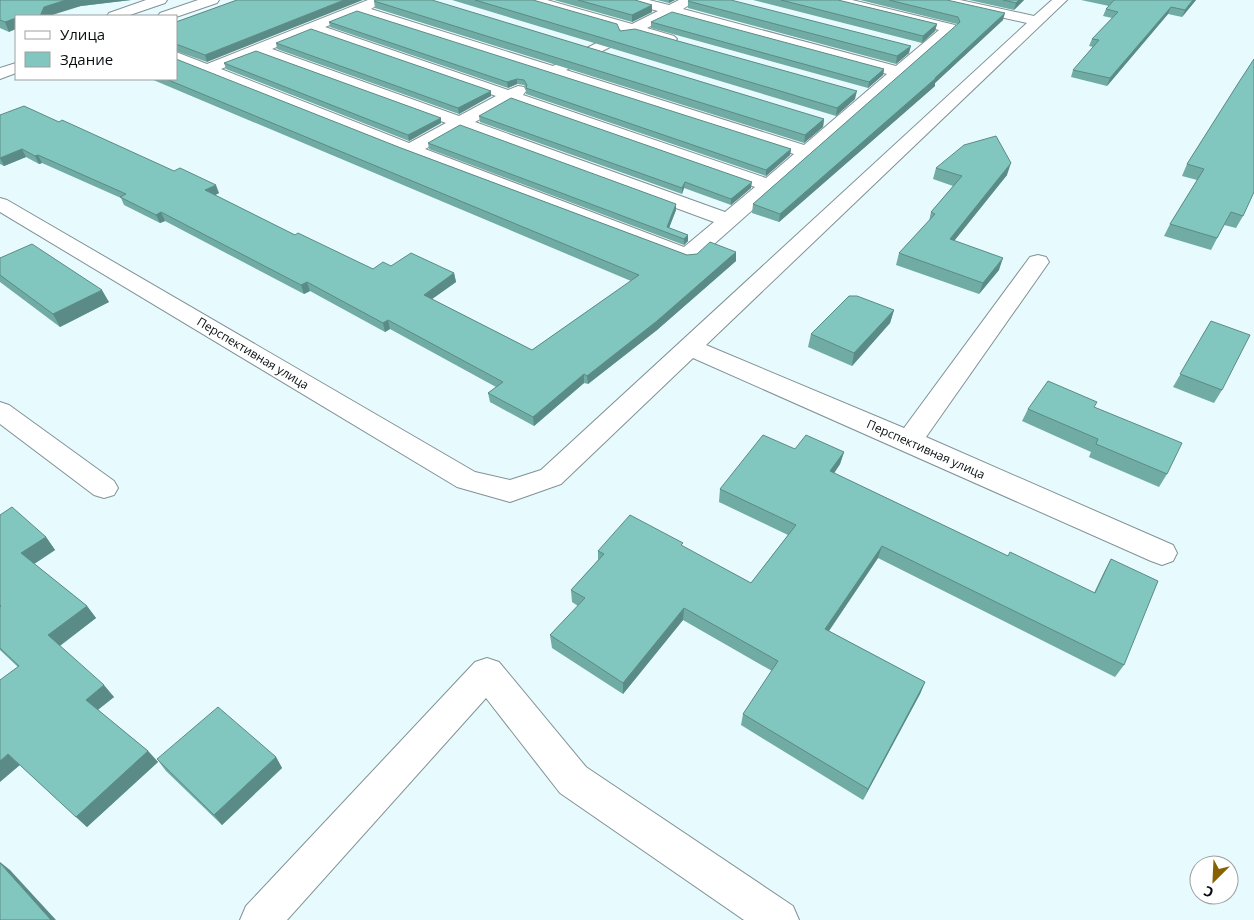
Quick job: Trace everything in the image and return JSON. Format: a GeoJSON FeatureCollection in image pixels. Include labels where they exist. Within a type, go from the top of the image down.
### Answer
{"type":"FeatureCollection","features":[{"type":"Feature","properties":{"kind":"street"},"geometry":{"type":"LineString","coordinates":[[117,15],[160,0]]}},
{"type":"Feature","properties":{"kind":"street"},"geometry":{"type":"LineString","coordinates":[[168,15],[212,0]]}},
{"type":"Feature","properties":{"kind":"street"},"geometry":{"type":"LineString","coordinates":[[208,69],[379,0]]}},
{"type":"Feature","properties":{"kind":"street"},"geometry":{"type":"LineString","coordinates":[[531,0],[681,42]]}},
{"type":"Feature","properties":{"kind":"street"},"geometry":{"type":"LineString","coordinates":[[633,0],[899,72]]}},
{"type":"Feature","properties":{"kind":"street"},"geometry":{"type":"LineString","coordinates":[[410,150],[593,49],[690,0]]}},
{"type":"Feature","properties":{"kind":"street"},"geometry":{"type":"LineString","coordinates":[[178,58],[410,150],[687,256],[950,28],[834,0]]}},
{"type":"Feature","properties":{"kind":"street"},"geometry":{"type":"LineString","coordinates":[[942,0],[1036,21]]}},
{"type":"Feature","properties":{"kind":"street"},"geometry":{"type":"LineString","coordinates":[[689,347],[1060,0]]}},
{"type":"Feature","properties":{"kind":"street"},"geometry":{"type":"LineString","coordinates":[[358,9],[806,152]]}},
{"type":"Feature","properties":{"kind":"street"},"geometry":{"type":"LineString","coordinates":[[311,27],[768,185]]}},
{"type":"Feature","properties":{"kind":"street"},"geometry":{"type":"LineString","coordinates":[[574,43],[612,55]]}},
{"type":"Feature","properties":{"kind":"street"},"geometry":{"type":"LineString","coordinates":[[906,45],[924,50]]}},
{"type":"Feature","properties":{"kind":"street"},"geometry":{"type":"LineString","coordinates":[[258,48],[728,220]]}},
{"type":"Feature","properties":{"kind":"street"},"geometry":{"type":"LineString","coordinates":[[0,74],[15,68]]}},
{"type":"Feature","properties":{"kind":"street"},"geometry":{"type":"LineString","coordinates":[[852,91],[871,96]]}},
{"type":"Feature","properties":{"kind":"street"},"geometry":{"type":"LineString","coordinates":[[820,118],[839,124]]}},
{"type":"Feature","properties":{"kind":"street","name":"Перспективная улица"},"geometry":{"type":"LineString","coordinates":[[0,204],[467,480],[510,491],[551,477],[689,347],[909,441],[1162,553]]}},
{"type":"Feature","properties":{"kind":"street"},"geometry":{"type":"LineString","coordinates":[[909,441],[1038,262]]}},
{"type":"Feature","properties":{"kind":"street"},"geometry":{"type":"LineString","coordinates":[[0,411],[104,488]]}},
{"type":"Feature","properties":{"kind":"street"},"geometry":{"type":"LineString","coordinates":[[260,920],[487,673],[573,780],[779,920]]}},
{"type":"Feature","properties":{"kind":"building"},"geometry":{"type":"Polygon","coordinates":[[[0,0],[66,0],[44,7],[40,15],[15,15],[15,18],[5,22],[0,20],[0,0]]]}},
{"type":"Feature","properties":{"kind":"building"},"geometry":{"type":"Polygon","coordinates":[[[237,0],[344,0],[205,55],[178,45],[178,21],[237,0]]]}},
{"type":"Feature","properties":{"kind":"building"},"geometry":{"type":"Polygon","coordinates":[[[432,0],[824,119],[805,135],[374,1],[432,0]]]}},
{"type":"Feature","properties":{"kind":"building"},"geometry":{"type":"Polygon","coordinates":[[[475,0],[533,0],[617,24],[620,31],[635,29],[857,91],[837,108],[475,0]]]}},
{"type":"Feature","properties":{"kind":"building"},"geometry":{"type":"Polygon","coordinates":[[[578,0],[635,0],[652,5],[632,15],[578,0]]]}},
{"type":"Feature","properties":{"kind":"building"},"geometry":{"type":"Polygon","coordinates":[[[731,0],[911,46],[897,56],[688,1],[731,0]]]}},
{"type":"Feature","properties":{"kind":"building"},"geometry":{"type":"Polygon","coordinates":[[[781,0],[838,0],[937,24],[923,36],[781,0]]]}},
{"type":"Feature","properties":{"kind":"building"},"geometry":{"type":"Polygon","coordinates":[[[889,0],[947,0],[1005,13],[936,78],[780,214],[753,204],[960,22],[958,17],[889,0]]]}},
{"type":"Feature","properties":{"kind":"building"},"geometry":{"type":"Polygon","coordinates":[[[1003,0],[1019,0],[1016,3],[1003,0]]]}},
{"type":"Feature","properties":{"kind":"building"},"geometry":{"type":"Polygon","coordinates":[[[1114,0],[1193,0],[1185,10],[1171,7],[1110,78],[1073,70],[1099,40],[1092,39],[1118,12],[1106,9],[1114,0]]]}},
{"type":"Feature","properties":{"kind":"building"},"geometry":{"type":"Polygon","coordinates":[[[357,11],[791,149],[766,170],[526,88],[527,85],[524,80],[517,79],[507,82],[329,22],[357,11]]]}},
{"type":"Feature","properties":{"kind":"building"},"geometry":{"type":"Polygon","coordinates":[[[672,12],[884,69],[869,82],[651,22],[672,12]]]}},
{"type":"Feature","properties":{"kind":"building"},"geometry":{"type":"Polygon","coordinates":[[[311,29],[491,91],[458,108],[276,43],[311,29]]]}},
{"type":"Feature","properties":{"kind":"building"},"geometry":{"type":"Polygon","coordinates":[[[256,51],[441,118],[408,135],[224,63],[256,51]]]}},
{"type":"Feature","properties":{"kind":"building"},"geometry":{"type":"Polygon","coordinates":[[[1254,59],[1254,192],[1243,216],[1231,212],[1217,238],[1170,224],[1204,169],[1187,164],[1254,59]]]}},
{"type":"Feature","properties":{"kind":"building"},"geometry":{"type":"Polygon","coordinates":[[[178,60],[401,148],[687,255],[697,254],[710,242],[736,252],[657,321],[587,376],[584,374],[533,417],[488,393],[503,382],[388,320],[383,323],[307,282],[301,285],[161,212],[156,215],[120,197],[126,194],[38,155],[35,156],[22,149],[0,158],[0,115],[24,106],[59,122],[62,120],[174,171],[180,168],[216,185],[205,190],[295,235],[298,233],[373,269],[383,262],[391,266],[411,253],[454,273],[424,295],[532,350],[639,275],[168,80],[178,80],[178,60]]]}},
{"type":"Feature","properties":{"kind":"building"},"geometry":{"type":"Polygon","coordinates":[[[511,98],[752,182],[731,199],[685,182],[682,188],[479,116],[511,98]]]}},
{"type":"Feature","properties":{"kind":"building"},"geometry":{"type":"Polygon","coordinates":[[[460,125],[676,204],[667,227],[688,235],[684,239],[428,143],[460,125]]]}},
{"type":"Feature","properties":{"kind":"building"},"geometry":{"type":"Polygon","coordinates":[[[996,136],[1011,163],[950,239],[1003,258],[983,283],[899,253],[935,214],[931,212],[962,176],[936,168],[964,145],[996,136]]]}},
{"type":"Feature","properties":{"kind":"building"},"geometry":{"type":"Polygon","coordinates":[[[32,244],[102,290],[53,314],[0,275],[0,258],[32,244]]]}},
{"type":"Feature","properties":{"kind":"building"},"geometry":{"type":"Polygon","coordinates":[[[849,296],[857,296],[894,310],[854,353],[811,334],[849,296]]]}},
{"type":"Feature","properties":{"kind":"building"},"geometry":{"type":"Polygon","coordinates":[[[1211,321],[1250,335],[1222,390],[1180,374],[1211,321]]]}},
{"type":"Feature","properties":{"kind":"building"},"geometry":{"type":"Polygon","coordinates":[[[1048,381],[1097,402],[1094,407],[1182,443],[1167,474],[1096,444],[1098,439],[1028,409],[1048,381]]]}},
{"type":"Feature","properties":{"kind":"building"},"geometry":{"type":"Polygon","coordinates":[[[763,435],[795,449],[806,435],[844,452],[830,471],[1008,556],[1010,552],[1095,593],[1111,559],[1158,581],[1124,665],[882,546],[825,629],[925,682],[868,789],[743,714],[778,661],[684,608],[623,683],[550,635],[585,598],[571,590],[604,554],[598,551],[630,515],[683,543],[681,545],[751,583],[796,525],[720,489],[763,435]]]}},
{"type":"Feature","properties":{"kind":"building"},"geometry":{"type":"Polygon","coordinates":[[[12,507],[46,537],[21,553],[87,606],[48,635],[104,685],[86,700],[148,751],[76,817],[8,754],[0,761],[0,680],[19,666],[0,648],[0,515],[12,507]]]}},
{"type":"Feature","properties":{"kind":"building"},"geometry":{"type":"Polygon","coordinates":[[[218,707],[276,757],[214,815],[157,759],[218,707]]]}},
{"type":"Feature","properties":{"kind":"building"},"geometry":{"type":"Polygon","coordinates":[[[0,863],[51,920],[0,920],[0,863]]]}}]}
